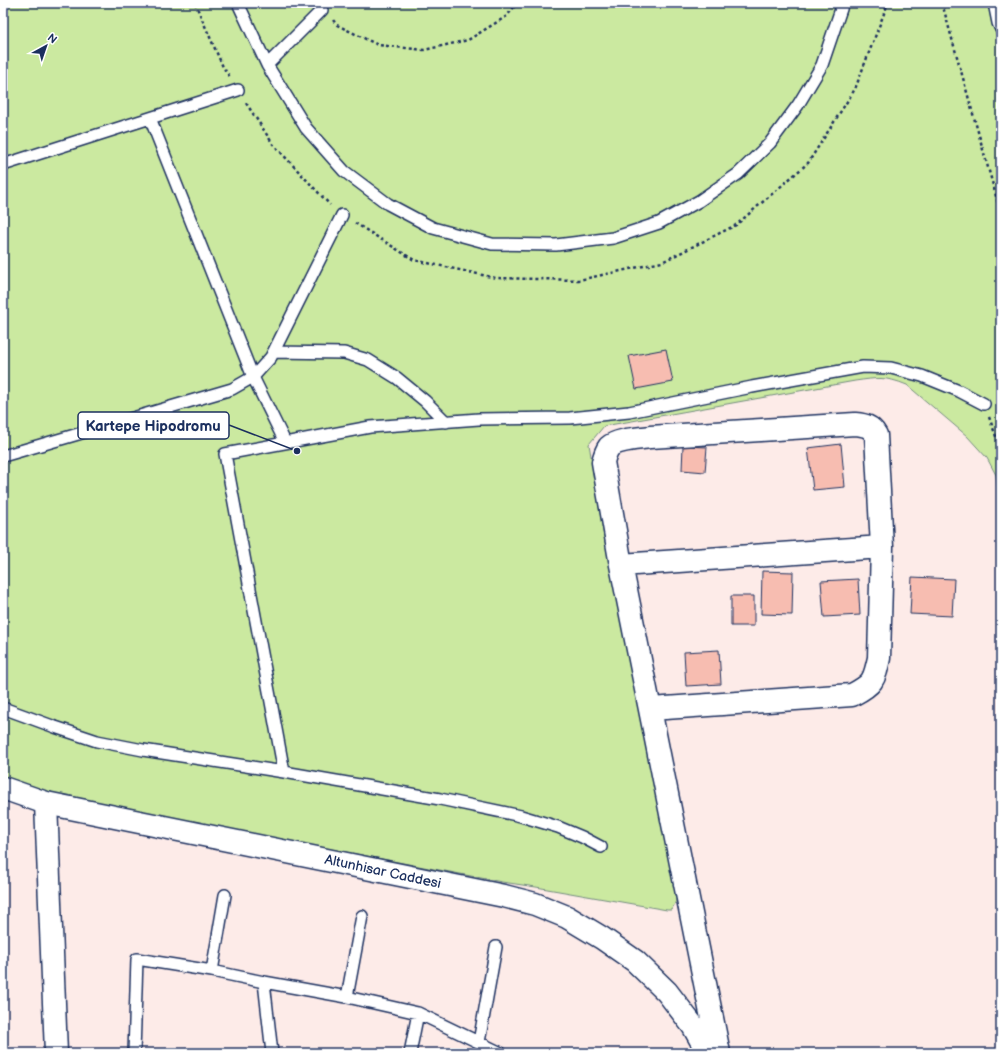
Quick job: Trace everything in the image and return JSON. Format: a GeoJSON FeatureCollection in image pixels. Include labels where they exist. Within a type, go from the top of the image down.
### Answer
{"type":"FeatureCollection","features":[{"type":"Feature","properties":{"kind":"street"},"geometry":{"type":"LineString","coordinates":[[651,709],[852,695],[866,687],[875,676],[879,658],[882,547],[876,435],[873,430],[866,425],[855,424],[630,440],[609,447],[603,462],[621,565],[720,1053]]}},
{"type":"Feature","properties":{"kind":"street"},"geometry":{"type":"LineString","coordinates":[[621,565],[882,547]]}},
{"type":"Feature","properties":{"kind":"street","name":"Altunhisar Caddesi"},"geometry":{"type":"LineString","coordinates":[[3,788],[46,802],[504,896],[535,904],[573,920],[635,961],[667,992],[692,1026],[708,1053]]}},
{"type":"Feature","properties":{"kind":"street"},"geometry":{"type":"LineString","coordinates":[[46,802],[56,1053]]}},
{"type":"Feature","properties":{"kind":"lane"},"geometry":{"type":"LineString","coordinates":[[238,3],[267,65],[306,128],[344,171],[388,204],[432,228],[492,244],[556,245],[613,238],[659,223],[699,201],[738,174],[770,143],[798,105],[822,65],[842,3]]}},
{"type":"Feature","properties":{"kind":"lane"},"geometry":{"type":"LineString","coordinates":[[994,3],[998,23],[1001,29]]}},
{"type":"Feature","properties":{"kind":"lane"},"geometry":{"type":"LineString","coordinates":[[267,65],[322,10]]}},
{"type":"Feature","properties":{"kind":"lane"},"geometry":{"type":"LineString","coordinates":[[3,165],[238,90]]}},
{"type":"Feature","properties":{"kind":"lane"},"geometry":{"type":"LineString","coordinates":[[150,118],[253,377],[285,442]]}},
{"type":"Feature","properties":{"kind":"lane"},"geometry":{"type":"LineString","coordinates":[[3,456],[232,389],[253,377],[274,352],[342,215]]}},
{"type":"Feature","properties":{"kind":"lane"},"geometry":{"type":"LineString","coordinates":[[274,352],[344,354],[368,360],[397,378],[425,401],[446,422]]}},
{"type":"Feature","properties":{"kind":"lane"},"geometry":{"type":"LineString","coordinates":[[284,772],[225,454],[370,427],[479,419],[570,418],[629,412],[752,387],[863,367],[891,368],[922,376],[959,391],[984,404]]}},
{"type":"Feature","properties":{"kind":"lane"},"geometry":{"type":"LineString","coordinates":[[3,708],[97,741],[143,750],[284,772],[440,799],[521,816],[558,827],[601,847]]}},
{"type":"Feature","properties":{"kind":"lane"},"geometry":{"type":"LineString","coordinates":[[212,971],[225,895]]}},
{"type":"Feature","properties":{"kind":"lane"},"geometry":{"type":"LineString","coordinates":[[348,997],[362,916]]}},
{"type":"Feature","properties":{"kind":"lane"},"geometry":{"type":"LineString","coordinates":[[479,1042],[496,947]]}},
{"type":"Feature","properties":{"kind":"lane"},"geometry":{"type":"LineString","coordinates":[[134,1053],[136,959],[212,971],[348,997],[418,1013],[501,1053]]}},
{"type":"Feature","properties":{"kind":"lane"},"geometry":{"type":"LineString","coordinates":[[264,982],[272,1053]]}},
{"type":"Feature","properties":{"kind":"lane"},"geometry":{"type":"LineString","coordinates":[[410,1053],[418,1013]]}},
{"type":"Feature","properties":{"kind":"path"},"geometry":{"type":"LineString","coordinates":[[195,3],[224,67],[273,144],[336,211],[414,260],[496,278],[579,280],[662,262],[736,225],[808,163],[856,89],[888,3]]}},
{"type":"Feature","properties":{"kind":"path"},"geometry":{"type":"LineString","coordinates":[[322,10],[337,25],[378,45],[424,50],[468,40],[507,16],[517,3]]}},
{"type":"Feature","properties":{"kind":"path"},"geometry":{"type":"LineString","coordinates":[[942,3],[1001,214]]}},
{"type":"Feature","properties":{"kind":"path"},"geometry":{"type":"LineString","coordinates":[[984,404],[1001,450]]}},
{"type":"Feature","properties":{"kind":"green space"},"geometry":{"type":"Polygon","coordinates":[[[3,3],[1001,3],[1001,638],[998,492],[996,475],[987,458],[967,436],[907,385],[881,378],[869,379],[604,426],[589,444],[604,537],[677,873],[677,897],[671,910],[502,882],[132,811],[43,791],[3,777],[3,3]]]}},
{"type":"Feature","properties":{"kind":"building"},"geometry":{"type":"Polygon","coordinates":[[[666,349],[673,382],[636,389],[629,356],[666,349]]]}},
{"type":"Feature","properties":{"kind":"building"},"geometry":{"type":"Polygon","coordinates":[[[841,444],[845,487],[813,490],[808,448],[841,444]]]}},
{"type":"Feature","properties":{"kind":"building"},"geometry":{"type":"Polygon","coordinates":[[[683,446],[707,447],[705,472],[682,470],[683,446]]]}},
{"type":"Feature","properties":{"kind":"building"},"geometry":{"type":"Polygon","coordinates":[[[762,571],[793,572],[792,615],[761,614],[762,571]]]}},
{"type":"Feature","properties":{"kind":"building"},"geometry":{"type":"Polygon","coordinates":[[[912,577],[954,579],[952,616],[910,614],[912,577]]]}},
{"type":"Feature","properties":{"kind":"building"},"geometry":{"type":"Polygon","coordinates":[[[858,579],[860,615],[824,617],[821,581],[858,579]]]}},
{"type":"Feature","properties":{"kind":"building"},"geometry":{"type":"Polygon","coordinates":[[[731,596],[754,596],[754,626],[731,626],[731,596]]]}},
{"type":"Feature","properties":{"kind":"building"},"geometry":{"type":"Polygon","coordinates":[[[719,650],[721,684],[686,686],[684,652],[719,650]]]}},
{"type":"Feature","properties":{"kind":"place","name":"Kartepe Hipodromu"},"geometry":{"type":"Point","coordinates":[297,451]}}]}
